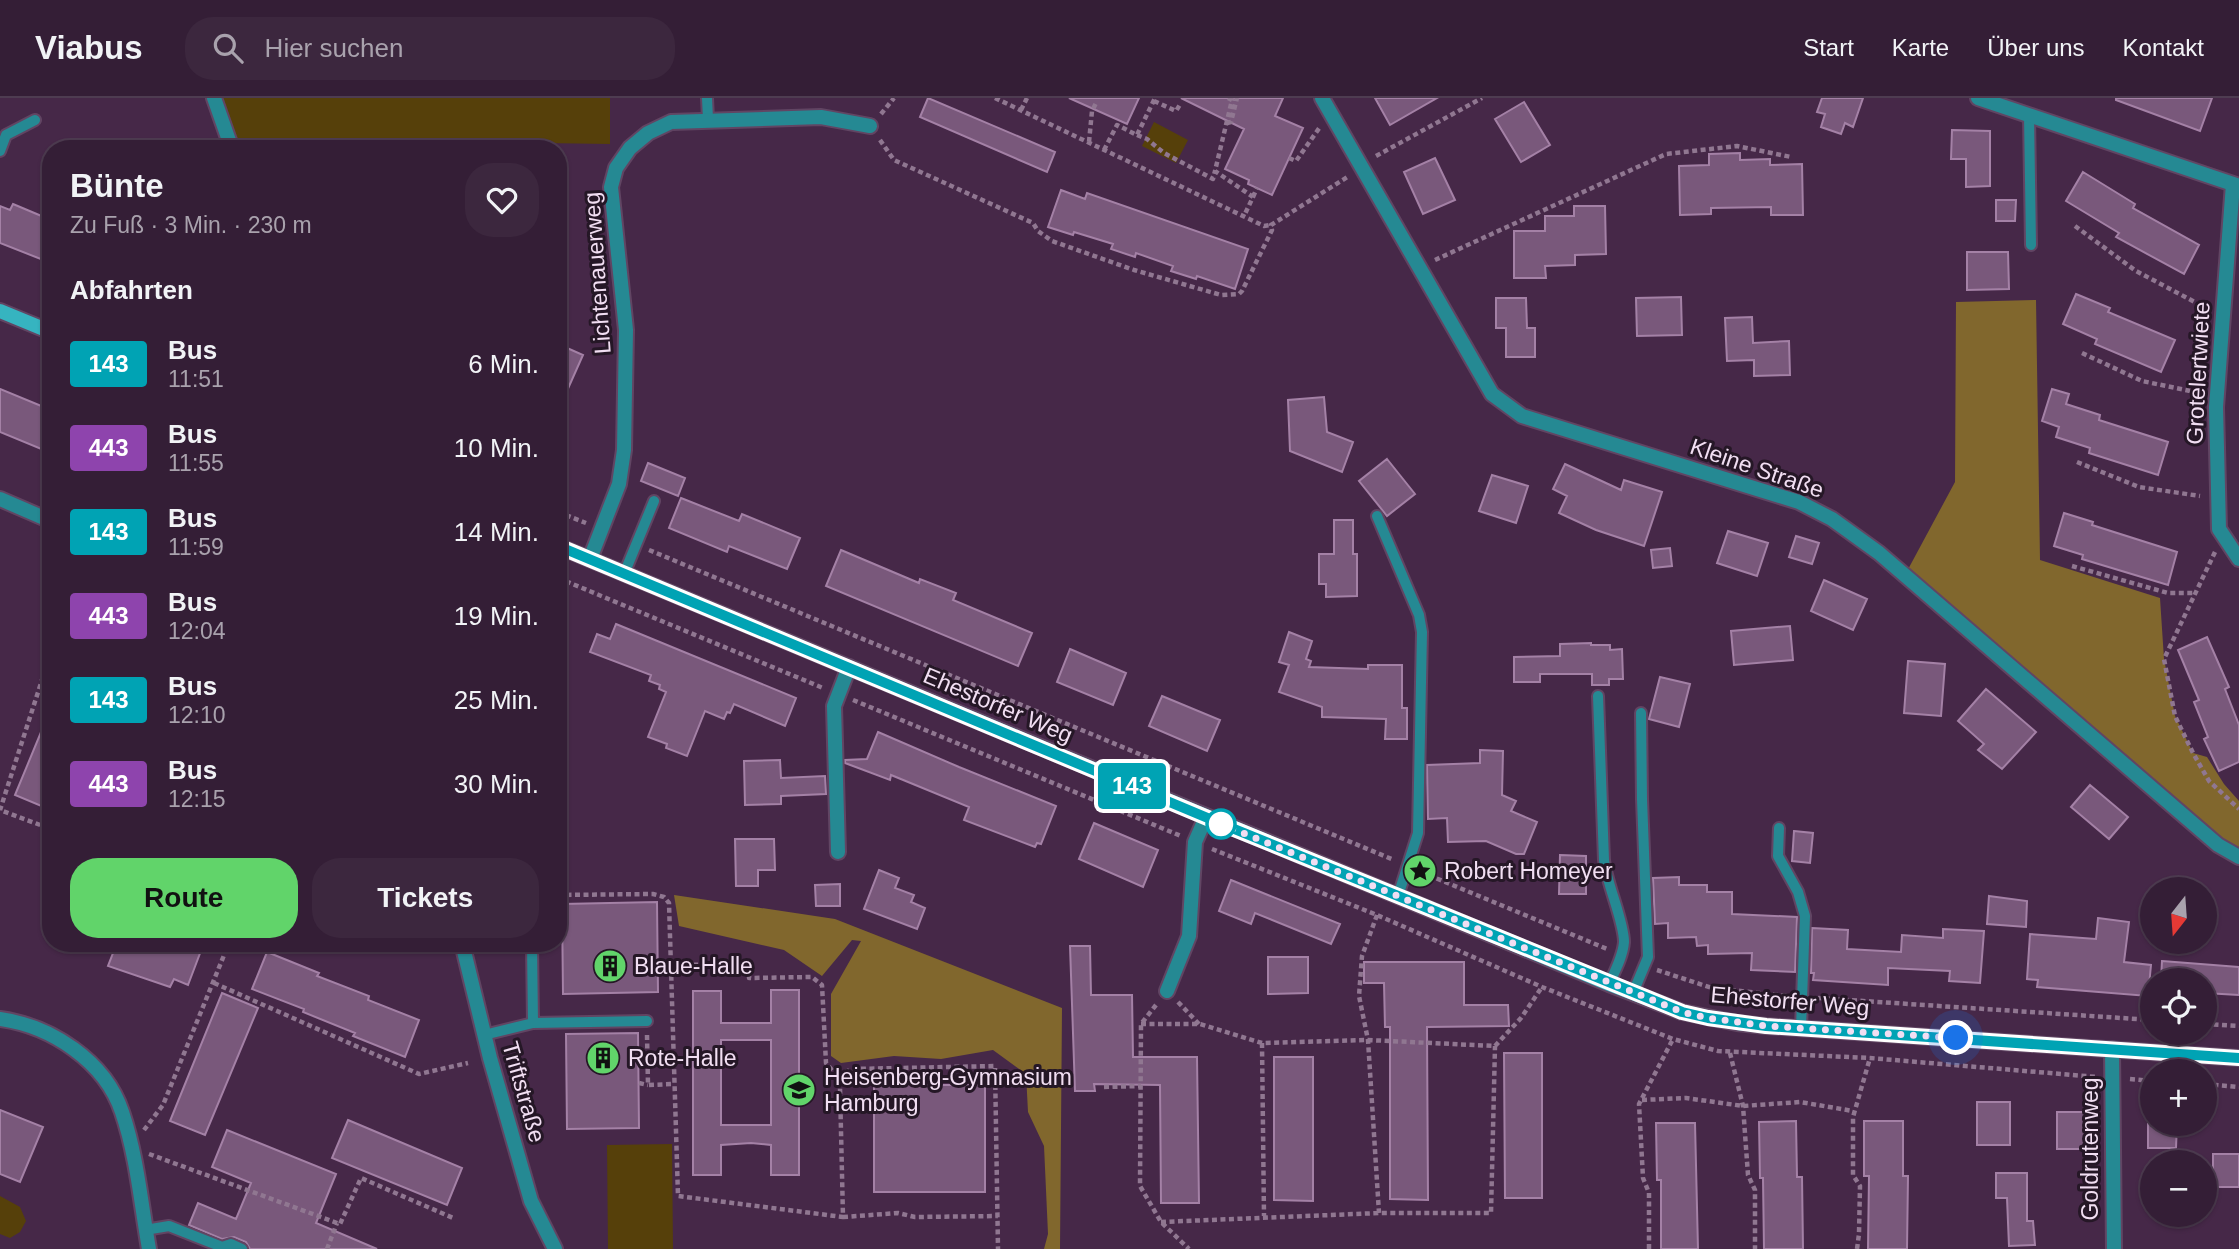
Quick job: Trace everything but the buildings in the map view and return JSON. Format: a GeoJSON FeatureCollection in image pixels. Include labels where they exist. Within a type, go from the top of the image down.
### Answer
{"type":"FeatureCollection","features":[{"type":"Feature","properties":{"kind":"main road"},"geometry":{"type":"LineString","coordinates":[[0,311],[42,328]]}},
{"type":"Feature","properties":{"kind":"main road","name":"Ehestorfer Weg"},"geometry":{"type":"LineString","coordinates":[[567,550],[1206,817],[1682,1012],[1708,1018],[1801,1028],[2239,1058]]}},
{"type":"Feature","properties":{"kind":"street"},"geometry":{"type":"LineString","coordinates":[[214,98],[229,140]]}},
{"type":"Feature","properties":{"kind":"street","name":"Kleine Straße"},"geometry":{"type":"LineString","coordinates":[[1322,98],[1492,394],[1522,416],[1799,502],[1832,519],[1879,552],[2218,845],[2239,857]]}},
{"type":"Feature","properties":{"kind":"street"},"geometry":{"type":"LineString","coordinates":[[1978,98],[2236,185]]}},
{"type":"Feature","properties":{"kind":"street","name":"Lichtenauerweg"},"geometry":{"type":"LineString","coordinates":[[590,559],[620,484],[624,450],[626,330],[612,197],[613,176],[630,148],[654,128],[671,122],[821,117],[870,126]]}},
{"type":"Feature","properties":{"kind":"street","name":"Grotelertwiete"},"geometry":{"type":"LineString","coordinates":[[2236,185],[2217,397],[2219,529],[2239,559]]}},
{"type":"Feature","properties":{"kind":"street"},"geometry":{"type":"LineString","coordinates":[[0,499],[42,517]]}},
{"type":"Feature","properties":{"kind":"street"},"geometry":{"type":"LineString","coordinates":[[838,852],[834,706],[849,667]]}},
{"type":"Feature","properties":{"kind":"street"},"geometry":{"type":"LineString","coordinates":[[1167,991],[1189,936],[1195,842],[1206,817]]}},
{"type":"Feature","properties":{"kind":"street","name":"Triftstraße"},"geometry":{"type":"LineString","coordinates":[[464,952],[484,1035],[531,1201],[555,1249]]}},
{"type":"Feature","properties":{"kind":"street"},"geometry":{"type":"LineString","coordinates":[[0,1019],[27,1026],[76,1050],[103,1078],[122,1109],[132,1147],[149,1249]]}},
{"type":"Feature","properties":{"kind":"street","name":"Goldrutenweg"},"geometry":{"type":"LineString","coordinates":[[2112,1049],[2114,1249]]}},
{"type":"Feature","properties":{"kind":"lane"},"geometry":{"type":"LineString","coordinates":[[707,98],[708,119]]}},
{"type":"Feature","properties":{"kind":"lane"},"geometry":{"type":"LineString","coordinates":[[2029,115],[2031,245]]}},
{"type":"Feature","properties":{"kind":"lane"},"geometry":{"type":"LineString","coordinates":[[0,151],[6,135],[35,120]]}},
{"type":"Feature","properties":{"kind":"lane"},"geometry":{"type":"LineString","coordinates":[[624,574],[654,501]]}},
{"type":"Feature","properties":{"kind":"lane"},"geometry":{"type":"LineString","coordinates":[[1377,516],[1419,615],[1422,632],[1418,833],[1398,896]]}},
{"type":"Feature","properties":{"kind":"lane"},"geometry":{"type":"LineString","coordinates":[[1598,696],[1604,860],[1606,878],[1624,938],[1621,956],[1609,984]]}},
{"type":"Feature","properties":{"kind":"lane"},"geometry":{"type":"LineString","coordinates":[[1633,993],[1648,957],[1641,713]]}},
{"type":"Feature","properties":{"kind":"lane"},"geometry":{"type":"LineString","coordinates":[[1779,828],[1778,856],[1798,892],[1805,916],[1801,1028]]}},
{"type":"Feature","properties":{"kind":"lane"},"geometry":{"type":"LineString","coordinates":[[532,952],[533,1023]]}},
{"type":"Feature","properties":{"kind":"lane"},"geometry":{"type":"LineString","coordinates":[[484,1035],[533,1023],[647,1021]]}},
{"type":"Feature","properties":{"kind":"lane"},"geometry":{"type":"LineString","coordinates":[[145,1230],[169,1226],[222,1247],[231,1244],[242,1249]]}},
{"type":"Feature","properties":{"kind":"path"},"geometry":{"type":"LineString","coordinates":[[995,98],[1264,226],[1271,225],[1342,182]]}},
{"type":"Feature","properties":{"kind":"path"},"geometry":{"type":"LineString","coordinates":[[1021,110],[1027,98]]}},
{"type":"Feature","properties":{"kind":"path"},"geometry":{"type":"LineString","coordinates":[[1104,149],[1117,125],[1147,139],[1164,153],[1213,179],[1232,100],[1228,98]]}},
{"type":"Feature","properties":{"kind":"path"},"geometry":{"type":"LineString","coordinates":[[1227,123],[1231,122],[1237,98]]}},
{"type":"Feature","properties":{"kind":"path"},"geometry":{"type":"LineString","coordinates":[[1361,164],[1482,98]]}},
{"type":"Feature","properties":{"kind":"path"},"geometry":{"type":"LineString","coordinates":[[1137,135],[1154,99],[1176,111],[1181,103]]}},
{"type":"Feature","properties":{"kind":"path"},"geometry":{"type":"LineString","coordinates":[[1089,142],[1092,111],[1096,103]]}},
{"type":"Feature","properties":{"kind":"path"},"geometry":{"type":"LineString","coordinates":[[1289,158],[1296,161],[1331,113]]}},
{"type":"Feature","properties":{"kind":"path"},"geometry":{"type":"LineString","coordinates":[[870,126],[894,160],[1033,223],[1038,231],[1052,241],[1134,270],[1220,295],[1239,294],[1242,291],[1272,230],[1271,225]]}},
{"type":"Feature","properties":{"kind":"path"},"geometry":{"type":"LineString","coordinates":[[1419,267],[1665,154],[1737,146],[1791,157]]}},
{"type":"Feature","properties":{"kind":"path"},"geometry":{"type":"LineString","coordinates":[[1215,171],[1253,197]]}},
{"type":"Feature","properties":{"kind":"path"},"geometry":{"type":"LineString","coordinates":[[1244,216],[1256,188]]}},
{"type":"Feature","properties":{"kind":"path"},"geometry":{"type":"LineString","coordinates":[[2075,226],[2136,271],[2223,316]]}},
{"type":"Feature","properties":{"kind":"path"},"geometry":{"type":"LineString","coordinates":[[2082,353],[2142,381],[2217,397]]}},
{"type":"Feature","properties":{"kind":"path"},"geometry":{"type":"LineString","coordinates":[[2077,462],[2139,487],[2218,499]]}},
{"type":"Feature","properties":{"kind":"path"},"geometry":{"type":"LineString","coordinates":[[567,516],[593,526]]}},
{"type":"Feature","properties":{"kind":"path"},"geometry":{"type":"LineString","coordinates":[[2223,535],[2164,659],[2175,716],[2209,781],[2239,808]]}},
{"type":"Feature","properties":{"kind":"path"},"geometry":{"type":"LineString","coordinates":[[636,544],[1621,956]]}},
{"type":"Feature","properties":{"kind":"path"},"geometry":{"type":"LineString","coordinates":[[2072,566],[2168,593],[2195,593]]}},
{"type":"Feature","properties":{"kind":"path"},"geometry":{"type":"LineString","coordinates":[[567,582],[829,690]]}},
{"type":"Feature","properties":{"kind":"path"},"geometry":{"type":"LineString","coordinates":[[42,680],[0,810],[42,826]]}},
{"type":"Feature","properties":{"kind":"path"},"geometry":{"type":"LineString","coordinates":[[849,699],[1185,838]]}},
{"type":"Feature","properties":{"kind":"path"},"geometry":{"type":"LineString","coordinates":[[650,894],[650,902]]}},
{"type":"Feature","properties":{"kind":"path"},"geometry":{"type":"LineString","coordinates":[[568,903],[568,895],[650,894],[664,897],[669,903],[678,1196],[843,1217],[898,1213],[915,1217],[998,1216]]}},
{"type":"Feature","properties":{"kind":"path"},"geometry":{"type":"LineString","coordinates":[[610,895],[611,903]]}},
{"type":"Feature","properties":{"kind":"path"},"geometry":{"type":"LineString","coordinates":[[1377,915],[1362,956],[1359,996],[1368,1040],[1379,1213]]}},
{"type":"Feature","properties":{"kind":"path"},"geometry":{"type":"LineString","coordinates":[[226,952],[163,1105],[132,1147],[340,1224],[361,1178],[453,1218]]}},
{"type":"Feature","properties":{"kind":"path"},"geometry":{"type":"LineString","coordinates":[[670,965],[750,964],[749,978],[811,977],[819,981],[823,989],[826,1063],[837,1076],[840,1088],[843,1217]]}},
{"type":"Feature","properties":{"kind":"path"},"geometry":{"type":"LineString","coordinates":[[1644,965],[1712,988],[1755,994],[2140,1019]]}},
{"type":"Feature","properties":{"kind":"path"},"geometry":{"type":"LineString","coordinates":[[214,983],[419,1074],[468,1063]]}},
{"type":"Feature","properties":{"kind":"path"},"geometry":{"type":"LineString","coordinates":[[1161,1222],[1264,1216],[1491,1213],[1494,1046],[1521,1018],[1542,986]]}},
{"type":"Feature","properties":{"kind":"path"},"geometry":{"type":"LineString","coordinates":[[1189,1249],[1161,1222],[1140,1186],[1141,1024],[1167,991],[1200,1024]]}},
{"type":"Feature","properties":{"kind":"path"},"geometry":{"type":"LineString","coordinates":[[647,1021],[648,1085]]}},
{"type":"Feature","properties":{"kind":"path"},"geometry":{"type":"LineString","coordinates":[[1141,1024],[1200,1024],[1262,1043],[1368,1040],[1494,1046]]}},
{"type":"Feature","properties":{"kind":"path"},"geometry":{"type":"LineString","coordinates":[[2217,1025],[2239,1026]]}},
{"type":"Feature","properties":{"kind":"path"},"geometry":{"type":"LineString","coordinates":[[1649,1249],[1649,1193],[1643,1178],[1639,1104],[1673,1039]]}},
{"type":"Feature","properties":{"kind":"path"},"geometry":{"type":"LineString","coordinates":[[1262,1043],[1264,1216]]}},
{"type":"Feature","properties":{"kind":"path"},"geometry":{"type":"LineString","coordinates":[[1730,1053],[1743,1106],[1748,1175],[1755,1190],[1755,1249]]}},
{"type":"Feature","properties":{"kind":"path"},"geometry":{"type":"LineString","coordinates":[[1857,1249],[1860,1234],[1860,1186],[1853,1175],[1853,1111],[1870,1058]]}},
{"type":"Feature","properties":{"kind":"path"},"geometry":{"type":"LineString","coordinates":[[837,1076],[852,1069],[995,1066],[998,1249]]}},
{"type":"Feature","properties":{"kind":"path"},"geometry":{"type":"LineString","coordinates":[[2125,1079],[2140,1080]]}},
{"type":"Feature","properties":{"kind":"path"},"geometry":{"type":"LineString","coordinates":[[639,1083],[674,1084]]}},
{"type":"Feature","properties":{"kind":"path"},"geometry":{"type":"LineString","coordinates":[[2217,1085],[2239,1087]]}},
{"type":"Feature","properties":{"kind":"path"},"geometry":{"type":"LineString","coordinates":[[1104,1087],[1141,1086]]}},
{"type":"Feature","properties":{"kind":"path"},"geometry":{"type":"LineString","coordinates":[[1642,1100],[1686,1098],[1743,1106],[1800,1102],[1853,1111]]}},
{"type":"Feature","properties":{"kind":"path"},"geometry":{"type":"LineString","coordinates":[[327,1249],[337,1223]]}},
{"type":"Feature","properties":{"kind":"shaded area"},"geometry":{"type":"Polygon","coordinates":[[[213,98],[610,98],[610,144],[567,143],[567,140],[226,138],[213,98]]]}},
{"type":"Feature","properties":{"kind":"shaded area"},"geometry":{"type":"Polygon","coordinates":[[[1154,122],[1188,140],[1176,163],[1142,146],[1154,122]]]}},
{"type":"Feature","properties":{"kind":"shaded area"},"geometry":{"type":"Polygon","coordinates":[[[2036,300],[2040,560],[2160,598],[2164,659],[2175,716],[2193,753],[2207,757],[2224,784],[2239,801],[2239,857],[1905,575],[1955,482],[1956,302],[2036,300]]]}},
{"type":"Feature","properties":{"kind":"shaded area"},"geometry":{"type":"Polygon","coordinates":[[[674,895],[835,919],[1062,1008],[1060,1249],[1044,1249],[1048,1234],[1044,1146],[1028,1112],[1026,1074],[993,1050],[941,1059],[894,1056],[841,1063],[831,1056],[831,994],[861,941],[852,940],[822,976],[784,950],[679,926],[674,895]]]}},
{"type":"Feature","properties":{"kind":"shaded area"},"geometry":{"type":"Polygon","coordinates":[[[672,1144],[673,1249],[608,1249],[607,1145],[672,1144]]]}},
{"type":"Feature","properties":{"kind":"shaded area"},"geometry":{"type":"Polygon","coordinates":[[[0,1196],[20,1207],[26,1221],[20,1232],[10,1238],[0,1234],[0,1196]]]}},
{"type":"Feature","properties":{"kind":"bus line","name":"143"},"geometry":{"type":"LineString","coordinates":[[567,550],[1222,824],[1682,1012],[1766,1026],[2239,1058]]}},
{"type":"Feature","properties":{"kind":"place","name":"Robert Homeyer"},"geometry":{"type":"Point","coordinates":[1420,871]}},
{"type":"Feature","properties":{"kind":"place","name":"Blaue-Halle"},"geometry":{"type":"Point","coordinates":[610,966]}},
{"type":"Feature","properties":{"kind":"place","name":"Rote-Halle"},"geometry":{"type":"Point","coordinates":[603,1058]}},
{"type":"Feature","properties":{"kind":"place","name":"Heisenberg-Gymnasium Hamburg"},"geometry":{"type":"Point","coordinates":[799,1090]}},
{"type":"Feature","properties":{"kind":"route"},"geometry":{"type":"LineString","coordinates":[[1221,824],[1682,1012],[1766,1026],[1956,1038]]}}]}
